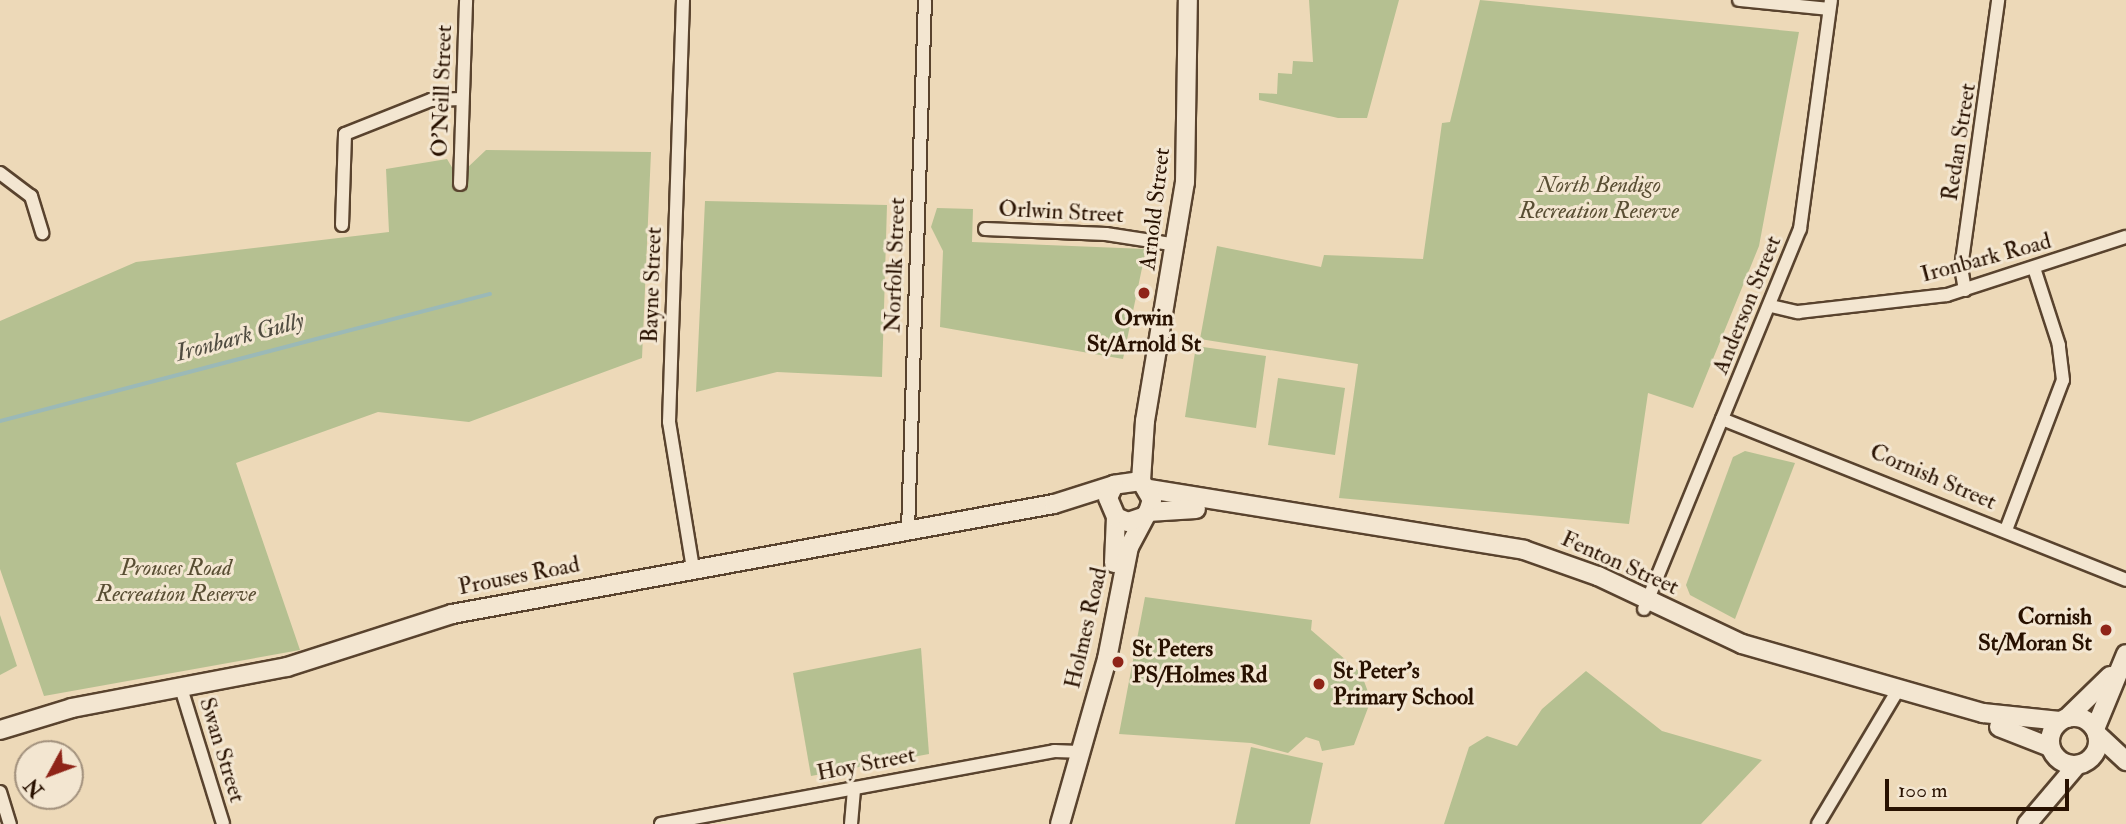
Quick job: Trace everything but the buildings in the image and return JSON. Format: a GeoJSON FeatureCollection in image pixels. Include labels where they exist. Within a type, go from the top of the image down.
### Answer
{"type":"FeatureCollection","features":[{"type":"Feature","properties":{"kind":"street","name":"O'Neill Street"},"geometry":{"type":"LineString","coordinates":[[460,184],[466,0]]}},
{"type":"Feature","properties":{"kind":"street","name":"Bayne Street"},"geometry":{"type":"LineString","coordinates":[[683,0],[668,422],[693,569]]}},
{"type":"Feature","properties":{"kind":"street","name":"Norfolk Street"},"geometry":{"type":"LineString","coordinates":[[908,531],[925,0]]}},
{"type":"Feature","properties":{"kind":"street","name":"Arnold Street"},"geometry":{"type":"LineString","coordinates":[[1147,514],[1145,421],[1177,245],[1187,162],[1188,0]]}},
{"type":"Feature","properties":{"kind":"street"},"geometry":{"type":"LineString","coordinates":[[1739,0],[1830,5]]}},
{"type":"Feature","properties":{"kind":"street","name":"Redan Street"},"geometry":{"type":"LineString","coordinates":[[1965,290],[1961,268],[1998,0]]}},
{"type":"Feature","properties":{"kind":"street","name":"Anderson Street"},"geometry":{"type":"LineString","coordinates":[[1647,605],[1770,306],[1808,199],[1830,5]]}},
{"type":"Feature","properties":{"kind":"street"},"geometry":{"type":"LineString","coordinates":[[340,225],[345,134],[426,101],[462,99]]}},
{"type":"Feature","properties":{"kind":"street"},"geometry":{"type":"LineString","coordinates":[[0,173],[31,196],[42,233]]}},
{"type":"Feature","properties":{"kind":"street","name":"Orlwin Street"},"geometry":{"type":"LineString","coordinates":[[985,229],[1106,234],[1177,245]]}},
{"type":"Feature","properties":{"kind":"street","name":"Ironbark Road"},"geometry":{"type":"LineString","coordinates":[[1770,306],[1798,312],[1965,290],[2126,237]]}},
{"type":"Feature","properties":{"kind":"street"},"geometry":{"type":"LineString","coordinates":[[2006,530],[2063,380],[2059,345],[2034,268]]}},
{"type":"Feature","properties":{"kind":"street","name":"Cornish Street"},"geometry":{"type":"LineString","coordinates":[[1722,419],[2126,580]]}},
{"type":"Feature","properties":{"kind":"street","name":"Arnold Street"},"geometry":{"type":"LineString","coordinates":[[1115,483],[1145,421]]}},
{"type":"Feature","properties":{"kind":"street","name":"Prouses Road"},"geometry":{"type":"LineString","coordinates":[[0,730],[181,688],[287,667],[452,614],[1054,504],[1115,483]]}},
{"type":"Feature","properties":{"kind":"street","name":"Fenton Street"},"geometry":{"type":"LineString","coordinates":[[1115,483],[1145,485],[1524,550],[1742,644],[2015,730],[2052,751],[2083,763],[2126,769]]}},
{"type":"Feature","properties":{"kind":"street","name":"Holmes Road"},"geometry":{"type":"LineString","coordinates":[[1079,752],[1117,547],[1115,483]]}},
{"type":"Feature","properties":{"kind":"street","name":"Prouses Road"},"geometry":{"type":"LineString","coordinates":[[1054,504],[1114,515]]}},
{"type":"Feature","properties":{"kind":"street","name":"Fenton Street"},"geometry":{"type":"LineString","coordinates":[[1114,515],[1128,522],[1147,514],[1190,508],[1513,557],[1647,605]]}},
{"type":"Feature","properties":{"kind":"street","name":"Holmes Road"},"geometry":{"type":"LineString","coordinates":[[1060,824],[1107,659],[1129,547],[1147,514]]}},
{"type":"Feature","properties":{"kind":"street"},"geometry":{"type":"LineString","coordinates":[[2039,805],[2052,751],[2064,719],[2123,659]]}},
{"type":"Feature","properties":{"kind":"street"},"geometry":{"type":"LineString","coordinates":[[2027,824],[2039,805],[2083,763],[2123,659]]}},
{"type":"Feature","properties":{"kind":"street","name":"Swan Street"},"geometry":{"type":"LineString","coordinates":[[181,688],[223,824]]}},
{"type":"Feature","properties":{"kind":"street"},"geometry":{"type":"LineString","coordinates":[[1818,824],[1897,694]]}},
{"type":"Feature","properties":{"kind":"street","name":"Fenton Street"},"geometry":{"type":"LineString","coordinates":[[1897,694],[1998,717],[2083,719],[2096,731]]}},
{"type":"Feature","properties":{"kind":"street"},"geometry":{"type":"LineString","coordinates":[[2096,731],[2126,761]]}},
{"type":"Feature","properties":{"kind":"street","name":"Hoy Street"},"geometry":{"type":"LineString","coordinates":[[661,824],[690,822],[1054,751],[1079,752]]}},
{"type":"Feature","properties":{"kind":"street"},"geometry":{"type":"LineString","coordinates":[[851,824],[854,788]]}},
{"type":"Feature","properties":{"kind":"street"},"geometry":{"type":"LineString","coordinates":[[0,792],[10,824]]}},
{"type":"Feature","properties":{"kind":"green space"},"geometry":{"type":"Polygon","coordinates":[[[1309,0],[1399,0],[1367,118],[1338,118],[1259,100],[1259,93],[1277,94],[1278,73],[1292,74],[1293,61],[1313,62],[1309,0]]]}},
{"type":"Feature","properties":{"kind":"green space","name":"North Bendigo Recreation Reserve"},"geometry":{"type":"Polygon","coordinates":[[[1480,0],[1799,32],[1759,246],[1693,408],[1648,393],[1629,524],[1339,498],[1358,364],[1200,339],[1217,246],[1321,267],[1324,255],[1423,259],[1442,123],[1450,122],[1480,0]]]}},
{"type":"Feature","properties":{"kind":"green space","name":"Prouses Road Recreation Reserve"},"geometry":{"type":"Polygon","coordinates":[[[486,150],[651,152],[642,358],[469,422],[378,412],[236,463],[300,650],[44,696],[0,569],[0,321],[136,262],[389,232],[386,169],[447,159],[453,169],[466,169],[486,150]]]}},
{"type":"Feature","properties":{"kind":"green space"},"geometry":{"type":"Polygon","coordinates":[[[705,201],[887,205],[882,377],[777,372],[696,392],[705,201]]]}},
{"type":"Feature","properties":{"kind":"green space"},"geometry":{"type":"Polygon","coordinates":[[[937,208],[973,209],[972,242],[1146,249],[1123,359],[940,327],[943,251],[931,227],[937,208]]]}},
{"type":"Feature","properties":{"kind":"green space"},"geometry":{"type":"Polygon","coordinates":[[[1196,346],[1266,356],[1256,428],[1185,417],[1196,346]]]}},
{"type":"Feature","properties":{"kind":"green space"},"geometry":{"type":"Polygon","coordinates":[[[1278,378],[1345,388],[1335,455],[1268,445],[1278,378]]]}},
{"type":"Feature","properties":{"kind":"green space"},"geometry":{"type":"Polygon","coordinates":[[[1745,451],[1795,463],[1735,619],[1690,595],[1686,585],[1733,457],[1745,451]]]}},
{"type":"Feature","properties":{"kind":"green space"},"geometry":{"type":"Polygon","coordinates":[[[1145,597],[1312,620],[1311,630],[1361,673],[1371,700],[1354,745],[1322,751],[1319,741],[1306,737],[1288,753],[1251,743],[1119,734],[1145,597]]]}},
{"type":"Feature","properties":{"kind":"green space"},"geometry":{"type":"Polygon","coordinates":[[[0,615],[17,666],[0,675],[0,615]]]}},
{"type":"Feature","properties":{"kind":"green space"},"geometry":{"type":"Polygon","coordinates":[[[921,648],[929,754],[811,776],[793,673],[921,648]]]}},
{"type":"Feature","properties":{"kind":"green space"},"geometry":{"type":"Polygon","coordinates":[[[1586,671],[1662,731],[1762,760],[1701,824],[1444,824],[1469,747],[1487,736],[1517,746],[1542,709],[1586,671]]]}},
{"type":"Feature","properties":{"kind":"green space"},"geometry":{"type":"Polygon","coordinates":[[[1251,747],[1323,763],[1310,824],[1235,824],[1251,747]]]}},
{"type":"Feature","properties":{"kind":"waterway","name":"Ironbark Gully"},"geometry":{"type":"LineString","coordinates":[[0,421],[490,294]]}},
{"type":"Feature","properties":{"kind":"place","name":"Orwin St/Arnold St"},"geometry":{"type":"Point","coordinates":[1144,293]}},
{"type":"Feature","properties":{"kind":"place","name":"Cornish St/Moran St"},"geometry":{"type":"Point","coordinates":[2106,630]}},
{"type":"Feature","properties":{"kind":"place","name":"St Peters PS/Holmes Rd"},"geometry":{"type":"Point","coordinates":[1118,662]}},
{"type":"Feature","properties":{"kind":"place","name":"St Peter's Primary School"},"geometry":{"type":"Point","coordinates":[1319,684]}}]}
